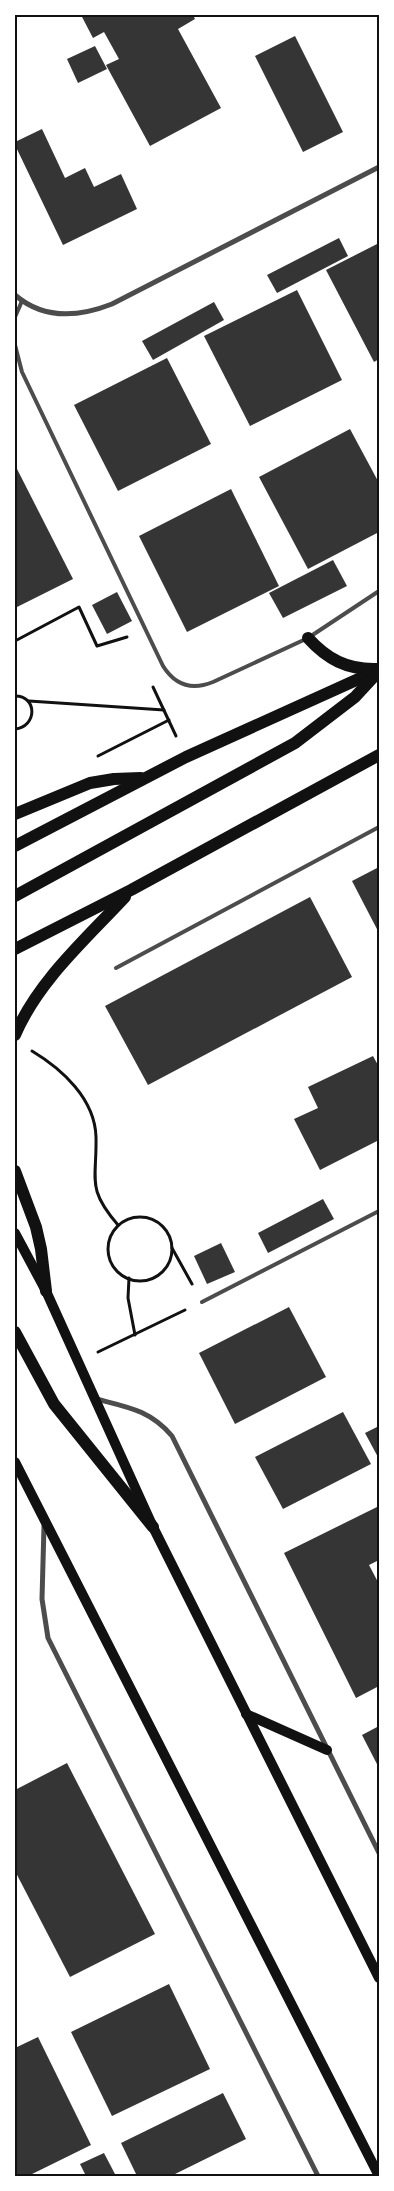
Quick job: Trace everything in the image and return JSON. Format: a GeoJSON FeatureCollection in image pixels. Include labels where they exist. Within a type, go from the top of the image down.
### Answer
{"type":"FeatureCollection","features":[{"type":"Feature","properties":{"kind":"main road"},"geometry":{"type":"LineString","coordinates":[[308,638],[319,650],[348,667],[379,670]]}},
{"type":"Feature","properties":{"kind":"main road"},"geometry":{"type":"LineString","coordinates":[[15,846],[186,757],[379,670]]}},
{"type":"Feature","properties":{"kind":"main road"},"geometry":{"type":"LineString","coordinates":[[15,896],[295,742],[355,697],[379,670]]}},
{"type":"Feature","properties":{"kind":"main road"},"geometry":{"type":"LineString","coordinates":[[15,950],[131,890],[379,755]]}},
{"type":"Feature","properties":{"kind":"main road"},"geometry":{"type":"LineString","coordinates":[[15,814],[90,783],[114,779],[146,778]]}},
{"type":"Feature","properties":{"kind":"main road"},"geometry":{"type":"LineString","coordinates":[[15,1035],[21,1020],[46,984],[131,890]]}},
{"type":"Feature","properties":{"kind":"main road"},"geometry":{"type":"LineString","coordinates":[[15,1170],[36,1227],[41,1249],[46,1291]]}},
{"type":"Feature","properties":{"kind":"main road"},"geometry":{"type":"LineString","coordinates":[[15,1233],[46,1291],[153,1527],[379,1978]]}},
{"type":"Feature","properties":{"kind":"main road"},"geometry":{"type":"LineString","coordinates":[[15,1332],[54,1404],[153,1527]]}},
{"type":"Feature","properties":{"kind":"main road"},"geometry":{"type":"LineString","coordinates":[[15,1462],[379,2176]]}},
{"type":"Feature","properties":{"kind":"main road"},"geometry":{"type":"LineString","coordinates":[[246,1714],[327,1750]]}},
{"type":"Feature","properties":{"kind":"street"},"geometry":{"type":"LineString","coordinates":[[15,295],[22,301],[43,311],[67,315],[90,312],[112,304],[379,167]]}},
{"type":"Feature","properties":{"kind":"street"},"geometry":{"type":"LineString","coordinates":[[94,1399],[147,1414],[157,1419],[172,1436],[379,1853]]}},
{"type":"Feature","properties":{"kind":"street"},"geometry":{"type":"LineString","coordinates":[[45,1520],[42,1599],[48,1638],[318,2176]]}},
{"type":"Feature","properties":{"kind":"lane"},"geometry":{"type":"LineString","coordinates":[[15,317],[22,301]]}},
{"type":"Feature","properties":{"kind":"lane"},"geometry":{"type":"LineString","coordinates":[[15,345],[22,372],[169,676],[184,685],[202,687],[308,638],[379,591]]}},
{"type":"Feature","properties":{"kind":"lane"},"geometry":{"type":"LineString","coordinates":[[116,968],[379,826]]}},
{"type":"Feature","properties":{"kind":"lane"},"geometry":{"type":"LineString","coordinates":[[202,1302],[379,1211]]}},
{"type":"Feature","properties":{"kind":"path"},"geometry":{"type":"LineString","coordinates":[[15,641],[79,607],[97,646],[128,636],[132,644]]}},
{"type":"Feature","properties":{"kind":"path"},"geometry":{"type":"LineString","coordinates":[[152,686],[169,720]]}},
{"type":"Feature","properties":{"kind":"path"},"geometry":{"type":"LineString","coordinates":[[15,696],[20,696],[29,701],[164,710]]}},
{"type":"Feature","properties":{"kind":"path"},"geometry":{"type":"LineString","coordinates":[[15,728],[22,728],[32,716],[32,708],[29,701]]}},
{"type":"Feature","properties":{"kind":"path"},"geometry":{"type":"LineString","coordinates":[[24,1048],[51,1062],[81,1094],[90,1114],[96,1135],[93,1174],[97,1193],[106,1211],[118,1225]]}},
{"type":"Feature","properties":{"kind":"path"},"geometry":{"type":"LineString","coordinates":[[140,1216],[152,1219],[163,1226],[170,1236],[172,1248],[170,1260],[163,1271],[153,1278],[141,1280],[129,1278],[118,1271],[111,1261],[108,1249],[111,1236],[118,1225],[128,1219],[140,1216]]}},
{"type":"Feature","properties":{"kind":"path"},"geometry":{"type":"LineString","coordinates":[[78,1362],[202,1302],[172,1248]]}},
{"type":"Feature","properties":{"kind":"path"},"geometry":{"type":"LineString","coordinates":[[129,1278],[128,1298],[135,1335]]}},
{"type":"Feature","properties":{"kind":"building"},"geometry":{"type":"Polygon","coordinates":[[[81,15],[193,15],[195,19],[178,29],[221,108],[150,146],[106,65],[119,59],[104,32],[93,38],[81,15]]]}},
{"type":"Feature","properties":{"kind":"building"},"geometry":{"type":"Polygon","coordinates":[[[295,36],[343,132],[303,152],[255,56],[295,36]]]}},
{"type":"Feature","properties":{"kind":"building"},"geometry":{"type":"Polygon","coordinates":[[[95,46],[107,69],[78,83],[67,59],[95,46]]]}},
{"type":"Feature","properties":{"kind":"building"},"geometry":{"type":"Polygon","coordinates":[[[42,129],[65,178],[85,168],[94,187],[121,174],[137,209],[63,245],[15,145],[15,142],[42,129]]]}},
{"type":"Feature","properties":{"kind":"building"},"geometry":{"type":"Polygon","coordinates":[[[339,238],[348,256],[277,293],[267,275],[339,238]]]}},
{"type":"Feature","properties":{"kind":"building"},"geometry":{"type":"Polygon","coordinates":[[[379,243],[379,359],[374,362],[326,270],[379,243]]]}},
{"type":"Feature","properties":{"kind":"building"},"geometry":{"type":"Polygon","coordinates":[[[297,290],[342,380],[250,426],[204,336],[297,290]]]}},
{"type":"Feature","properties":{"kind":"building"},"geometry":{"type":"Polygon","coordinates":[[[214,302],[224,320],[153,360],[142,341],[214,302]]]}},
{"type":"Feature","properties":{"kind":"building"},"geometry":{"type":"Polygon","coordinates":[[[167,358],[211,444],[118,491],[74,405],[167,358]]]}},
{"type":"Feature","properties":{"kind":"building"},"geometry":{"type":"Polygon","coordinates":[[[350,429],[379,483],[379,532],[308,569],[259,477],[350,429]]]}},
{"type":"Feature","properties":{"kind":"building"},"geometry":{"type":"Polygon","coordinates":[[[15,465],[73,579],[15,608],[15,465]]]}},
{"type":"Feature","properties":{"kind":"building"},"geometry":{"type":"Polygon","coordinates":[[[231,489],[279,586],[187,632],[139,536],[231,489]]]}},
{"type":"Feature","properties":{"kind":"building"},"geometry":{"type":"Polygon","coordinates":[[[333,560],[347,586],[283,618],[269,593],[333,560]]]}},
{"type":"Feature","properties":{"kind":"building"},"geometry":{"type":"Polygon","coordinates":[[[117,592],[132,621],[107,634],[92,605],[117,592]]]}},
{"type":"Feature","properties":{"kind":"building"},"geometry":{"type":"Polygon","coordinates":[[[379,867],[379,933],[352,881],[379,867]]]}},
{"type":"Feature","properties":{"kind":"building"},"geometry":{"type":"Polygon","coordinates":[[[310,897],[352,977],[148,1085],[105,1006],[310,897]]]}},
{"type":"Feature","properties":{"kind":"building"},"geometry":{"type":"Polygon","coordinates":[[[373,1056],[379,1067],[379,1140],[320,1170],[294,1119],[318,1108],[308,1087],[373,1056]]]}},
{"type":"Feature","properties":{"kind":"building"},"geometry":{"type":"Polygon","coordinates":[[[323,1199],[334,1219],[268,1253],[258,1233],[323,1199]]]}},
{"type":"Feature","properties":{"kind":"building"},"geometry":{"type":"Polygon","coordinates":[[[221,1243],[235,1272],[207,1284],[194,1256],[221,1243]]]}},
{"type":"Feature","properties":{"kind":"building"},"geometry":{"type":"Polygon","coordinates":[[[289,1307],[326,1377],[235,1424],[199,1353],[289,1307]]]}},
{"type":"Feature","properties":{"kind":"building"},"geometry":{"type":"Polygon","coordinates":[[[343,1412],[371,1464],[283,1509],[255,1457],[343,1412]]]}},
{"type":"Feature","properties":{"kind":"building"},"geometry":{"type":"Polygon","coordinates":[[[379,1426],[379,1459],[365,1433],[379,1426]]]}},
{"type":"Feature","properties":{"kind":"building"},"geometry":{"type":"Polygon","coordinates":[[[379,1506],[379,1560],[369,1565],[379,1584],[379,1686],[356,1698],[284,1553],[379,1506]]]}},
{"type":"Feature","properties":{"kind":"building"},"geometry":{"type":"Polygon","coordinates":[[[379,1726],[379,1768],[362,1735],[379,1726]]]}},
{"type":"Feature","properties":{"kind":"building"},"geometry":{"type":"Polygon","coordinates":[[[67,1763],[155,1934],[70,1977],[15,1871],[15,1790],[67,1763]]]}},
{"type":"Feature","properties":{"kind":"building"},"geometry":{"type":"Polygon","coordinates":[[[169,1984],[210,2069],[112,2116],[71,2032],[169,1984]]]}},
{"type":"Feature","properties":{"kind":"building"},"geometry":{"type":"Polygon","coordinates":[[[38,2037],[91,2145],[28,2176],[15,2176],[15,2048],[38,2037]]]}},
{"type":"Feature","properties":{"kind":"building"},"geometry":{"type":"Polygon","coordinates":[[[223,2093],[246,2139],[171,2176],[137,2176],[121,2143],[223,2093]]]}},
{"type":"Feature","properties":{"kind":"building"},"geometry":{"type":"Polygon","coordinates":[[[104,2153],[116,2176],[86,2176],[80,2164],[104,2153]]]}}]}
